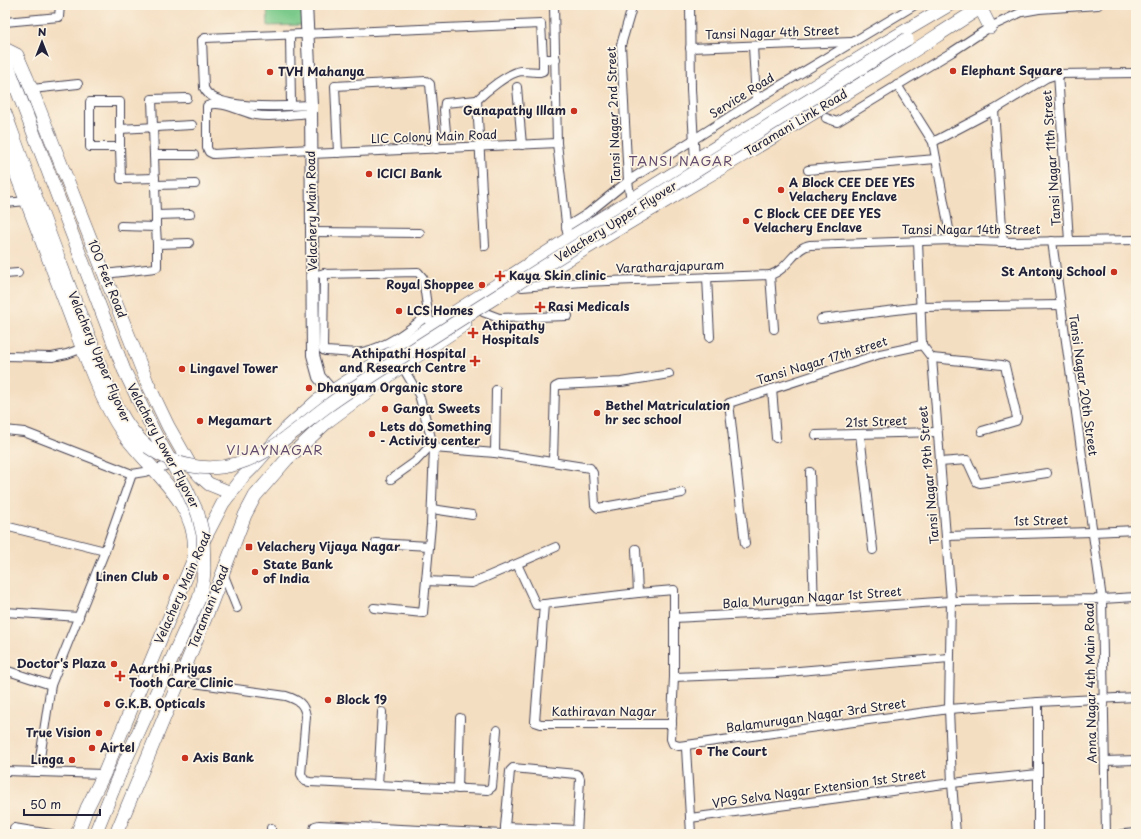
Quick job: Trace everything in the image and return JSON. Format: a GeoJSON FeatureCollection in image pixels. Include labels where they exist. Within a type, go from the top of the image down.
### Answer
{"type":"FeatureCollection","features":[{"type":"Feature","properties":{"kind":"main road","name":"Velachery Main Road"},"geometry":{"type":"LineString","coordinates":[[306,5],[311,109],[312,232],[319,274],[313,355],[319,377],[344,407]]}},
{"type":"Feature","properties":{"kind":"main road","name":"Taramani Link Road"},"geometry":{"type":"LineString","coordinates":[[332,392],[430,328],[567,233],[631,201],[694,162],[896,30],[949,5]]}},
{"type":"Feature","properties":{"kind":"main road","name":"Taramani Link Road"},"geometry":{"type":"LineString","coordinates":[[344,407],[402,366],[522,287],[886,68],[981,6]]}},
{"type":"Feature","properties":{"kind":"main road"},"geometry":{"type":"LineString","coordinates":[[981,6],[990,27]]}},
{"type":"Feature","properties":{"kind":"main road","name":"Velachery Upper Flyover"},"geometry":{"type":"LineString","coordinates":[[5,113],[67,281],[112,393],[127,424],[140,441],[157,454],[187,466],[211,468],[235,465],[265,452],[378,372],[512,286],[896,30],[925,29],[943,31]]}},
{"type":"Feature","properties":{"kind":"main road","name":"100 Feet Road"},"geometry":{"type":"LineString","coordinates":[[5,49],[17,55],[32,89],[147,382],[171,432],[185,456],[200,476],[210,484],[231,493]]}},
{"type":"Feature","properties":{"kind":"main road","name":"Velachery Lower Flyover"},"geometry":{"type":"LineString","coordinates":[[5,57],[124,370],[155,434],[176,469],[195,506],[201,522],[203,535],[204,570],[199,599],[108,800],[95,834]]}},
{"type":"Feature","properties":{"kind":"main road"},"geometry":{"type":"LineString","coordinates":[[5,145],[83,348],[104,398],[117,423],[131,443],[171,490],[187,516],[192,529],[194,541],[193,561]]}},
{"type":"Feature","properties":{"kind":"main road","name":"Velachery Main Road"},"geometry":{"type":"LineString","coordinates":[[77,834],[104,774],[193,561],[220,510],[241,479],[292,423],[317,401],[332,392]]}},
{"type":"Feature","properties":{"kind":"main road","name":"Taramani Road"},"geometry":{"type":"LineString","coordinates":[[116,834],[197,637],[245,515],[255,496],[287,459],[344,407]]}},
{"type":"Feature","properties":{"kind":"main road"},"geometry":{"type":"LineString","coordinates":[[164,628],[197,637]]}},
{"type":"Feature","properties":{"kind":"street"},"geometry":{"type":"LineString","coordinates":[[5,22],[59,17],[60,5]]}},
{"type":"Feature","properties":{"kind":"street"},"geometry":{"type":"LineString","coordinates":[[554,5],[557,143],[567,233]]}},
{"type":"Feature","properties":{"kind":"street","name":"Tansi Nagar 2nd Street"},"geometry":{"type":"LineString","coordinates":[[631,5],[631,12],[622,45],[628,181],[631,201]]}},
{"type":"Feature","properties":{"kind":"street"},"geometry":{"type":"LineString","coordinates":[[690,5],[694,162]]}},
{"type":"Feature","properties":{"kind":"street","name":"Service Road"},"geometry":{"type":"LineString","coordinates":[[567,233],[587,214],[628,181],[756,100],[854,42],[896,30],[915,5]]}},
{"type":"Feature","properties":{"kind":"street"},"geometry":{"type":"LineString","coordinates":[[826,118],[837,122],[990,27],[1022,12],[1039,9],[1098,5]]}},
{"type":"Feature","properties":{"kind":"street"},"geometry":{"type":"LineString","coordinates":[[311,109],[291,106],[256,107],[217,100],[205,91],[204,88],[202,40],[205,38],[541,24],[543,59],[542,71],[520,71],[498,82],[477,100],[445,103],[444,110],[446,132]]}},
{"type":"Feature","properties":{"kind":"street"},"geometry":{"type":"LineString","coordinates":[[290,35],[291,106]]}},
{"type":"Feature","properties":{"kind":"street","name":"Tansi Nagar 4th Street"},"geometry":{"type":"LineString","coordinates":[[690,48],[854,42]]}},
{"type":"Feature","properties":{"kind":"street"},"geometry":{"type":"LineString","coordinates":[[753,46],[756,100]]}},
{"type":"Feature","properties":{"kind":"street"},"geometry":{"type":"LineString","coordinates":[[543,59],[556,59]]}},
{"type":"Feature","properties":{"kind":"street"},"geometry":{"type":"LineString","coordinates":[[933,142],[994,110],[1046,78],[1058,74],[1136,73]]}},
{"type":"Feature","properties":{"kind":"street","name":"Tansi Nagar 11th Street"},"geometry":{"type":"LineString","coordinates":[[1058,74],[1070,241]]}},
{"type":"Feature","properties":{"kind":"street"},"geometry":{"type":"LineString","coordinates":[[338,153],[335,86],[426,81],[430,84],[436,149]]}},
{"type":"Feature","properties":{"kind":"street"},"geometry":{"type":"LineString","coordinates":[[32,89],[78,84]]}},
{"type":"Feature","properties":{"kind":"street"},"geometry":{"type":"LineString","coordinates":[[897,85],[933,142],[951,240]]}},
{"type":"Feature","properties":{"kind":"street"},"geometry":{"type":"LineString","coordinates":[[517,87],[522,145]]}},
{"type":"Feature","properties":{"kind":"street"},"geometry":{"type":"LineString","coordinates":[[105,274],[157,267],[152,99],[187,98]]}},
{"type":"Feature","properties":{"kind":"street"},"geometry":{"type":"LineString","coordinates":[[477,100],[485,246]]}},
{"type":"Feature","properties":{"kind":"street"},"geometry":{"type":"LineString","coordinates":[[120,147],[90,148],[90,102],[120,102],[121,179],[195,184]]}},
{"type":"Feature","properties":{"kind":"street","name":"LIC Colony Main Road"},"geometry":{"type":"LineString","coordinates":[[311,109],[266,116],[249,113],[236,108],[210,104],[207,106],[207,148],[213,154],[311,152],[338,153],[557,143]]}},
{"type":"Feature","properties":{"kind":"street"},"geometry":{"type":"LineString","coordinates":[[994,110],[1003,242]]}},
{"type":"Feature","properties":{"kind":"street"},"geometry":{"type":"LineString","coordinates":[[120,129],[192,125]]}},
{"type":"Feature","properties":{"kind":"street"},"geometry":{"type":"LineString","coordinates":[[154,155],[194,155]]}},
{"type":"Feature","properties":{"kind":"street"},"geometry":{"type":"LineString","coordinates":[[808,170],[936,159]]}},
{"type":"Feature","properties":{"kind":"street"},"geometry":{"type":"LineString","coordinates":[[5,203],[27,201]]}},
{"type":"Feature","properties":{"kind":"street"},"geometry":{"type":"LineString","coordinates":[[156,215],[190,214]]}},
{"type":"Feature","properties":{"kind":"street"},"geometry":{"type":"LineString","coordinates":[[121,226],[156,226]]}},
{"type":"Feature","properties":{"kind":"street"},"geometry":{"type":"LineString","coordinates":[[312,232],[420,233]]}},
{"type":"Feature","properties":{"kind":"street","name":"Tansi Nagar 14th Street"},"geometry":{"type":"LineString","coordinates":[[770,275],[780,271],[802,247],[806,245],[951,240],[1003,242],[1136,240]]}},
{"type":"Feature","properties":{"kind":"street","name":"Tansi Nagar 20th Street"},"geometry":{"type":"LineString","coordinates":[[1052,241],[1092,532]]}},
{"type":"Feature","properties":{"kind":"street"},"geometry":{"type":"LineString","coordinates":[[918,242],[922,344],[932,358],[1005,366],[1017,418],[1016,421],[982,431]]}},
{"type":"Feature","properties":{"kind":"street"},"geometry":{"type":"LineString","coordinates":[[157,244],[189,244]]}},
{"type":"Feature","properties":{"kind":"street"},"geometry":{"type":"LineString","coordinates":[[428,315],[393,340],[362,353],[325,351],[323,350],[319,274],[418,272],[423,278],[430,328]]}},
{"type":"Feature","properties":{"kind":"street"},"geometry":{"type":"LineString","coordinates":[[5,274],[18,273]]}},
{"type":"Feature","properties":{"kind":"street"},"geometry":{"type":"LineString","coordinates":[[770,275],[774,329]]}},
{"type":"Feature","properties":{"kind":"street","name":"Varatharajapuram"},"geometry":{"type":"LineString","coordinates":[[522,287],[582,282],[770,275]]}},
{"type":"Feature","properties":{"kind":"street"},"geometry":{"type":"LineString","coordinates":[[707,277],[710,337]]}},
{"type":"Feature","properties":{"kind":"street"},"geometry":{"type":"LineString","coordinates":[[821,319],[921,307],[1060,305]]}},
{"type":"Feature","properties":{"kind":"street"},"geometry":{"type":"LineString","coordinates":[[483,312],[503,318],[568,316]]}},
{"type":"Feature","properties":{"kind":"street","name":"Tansi Nagar 17th street"},"geometry":{"type":"LineString","coordinates":[[745,544],[730,403],[880,354],[922,344]]}},
{"type":"Feature","properties":{"kind":"street"},"geometry":{"type":"LineString","coordinates":[[5,356],[52,357],[83,348]]}},
{"type":"Feature","properties":{"kind":"street","name":"Tansi Nagar 19th Street"},"geometry":{"type":"LineString","coordinates":[[932,358],[951,601],[949,709],[956,834]]}},
{"type":"Feature","properties":{"kind":"street"},"geometry":{"type":"LineString","coordinates":[[374,608],[423,613],[432,509],[433,445],[419,395],[402,366]]}},
{"type":"Feature","properties":{"kind":"street"},"geometry":{"type":"LineString","coordinates":[[553,461],[555,386],[621,382],[670,374]]}},
{"type":"Feature","properties":{"kind":"street"},"geometry":{"type":"LineString","coordinates":[[772,389],[776,438]]}},
{"type":"Feature","properties":{"kind":"street"},"geometry":{"type":"LineString","coordinates":[[495,453],[496,390]]}},
{"type":"Feature","properties":{"kind":"street"},"geometry":{"type":"LineString","coordinates":[[5,430],[24,432],[132,474],[165,467],[185,456]]}},
{"type":"Feature","properties":{"kind":"street","name":"21st Street"},"geometry":{"type":"LineString","coordinates":[[816,435],[937,432]]}},
{"type":"Feature","properties":{"kind":"street"},"geometry":{"type":"LineString","coordinates":[[860,434],[873,550]]}},
{"type":"Feature","properties":{"kind":"street"},"geometry":{"type":"LineString","coordinates":[[433,445],[553,461],[590,468],[592,469],[595,505],[598,508],[682,494]]}},
{"type":"Feature","properties":{"kind":"street"},"geometry":{"type":"LineString","coordinates":[[391,479],[415,462],[433,445]]}},
{"type":"Feature","properties":{"kind":"street"},"geometry":{"type":"LineString","coordinates":[[940,462],[967,460],[978,483],[1047,473]]}},
{"type":"Feature","properties":{"kind":"street"},"geometry":{"type":"LineString","coordinates":[[810,472],[814,610]]}},
{"type":"Feature","properties":{"kind":"street"},"geometry":{"type":"LineString","coordinates":[[38,771],[51,685],[105,551],[132,474]]}},
{"type":"Feature","properties":{"kind":"street"},"geometry":{"type":"LineString","coordinates":[[432,509],[472,515]]}},
{"type":"Feature","properties":{"kind":"street"},"geometry":{"type":"LineString","coordinates":[[5,526],[105,551]]}},
{"type":"Feature","properties":{"kind":"street","name":"1st Street"},"geometry":{"type":"LineString","coordinates":[[946,536],[1136,530]]}},
{"type":"Feature","properties":{"kind":"street","name":"Anna Nagar 4th Main Road"},"geometry":{"type":"LineString","coordinates":[[1092,532],[1102,599],[1105,699],[1106,834]]}},
{"type":"Feature","properties":{"kind":"street"},"geometry":{"type":"LineString","coordinates":[[376,543],[429,546]]}},
{"type":"Feature","properties":{"kind":"street"},"geometry":{"type":"LineString","coordinates":[[426,581],[472,583],[556,547]]}},
{"type":"Feature","properties":{"kind":"street"},"geometry":{"type":"LineString","coordinates":[[636,549],[638,593]]}},
{"type":"Feature","properties":{"kind":"street"},"geometry":{"type":"LineString","coordinates":[[517,564],[536,605],[674,590],[674,677],[671,739],[673,744],[687,746],[691,834]]}},
{"type":"Feature","properties":{"kind":"street"},"geometry":{"type":"LineString","coordinates":[[222,572],[237,608]]}},
{"type":"Feature","properties":{"kind":"street","name":"Bala Murugan Nagar 1st Street"},"geometry":{"type":"LineString","coordinates":[[674,618],[951,601],[1102,599],[1136,597]]}},
{"type":"Feature","properties":{"kind":"street","name":"Kathiravan Nagar"},"geometry":{"type":"LineString","coordinates":[[544,604],[535,722],[540,724],[672,724]]}},
{"type":"Feature","properties":{"kind":"street"},"geometry":{"type":"LineString","coordinates":[[5,612],[79,617]]}},
{"type":"Feature","properties":{"kind":"street"},"geometry":{"type":"LineString","coordinates":[[674,677],[776,672],[949,658]]}},
{"type":"Feature","properties":{"kind":"street"},"geometry":{"type":"LineString","coordinates":[[5,670],[51,685]]}},
{"type":"Feature","properties":{"kind":"street"},"geometry":{"type":"LineString","coordinates":[[179,681],[286,696],[302,703],[306,716],[302,774],[305,781],[488,790],[492,787],[497,730]]}},
{"type":"Feature","properties":{"kind":"street","name":"Balamurugan Nagar 3rd Street"},"geometry":{"type":"LineString","coordinates":[[687,746],[949,709],[1038,702],[1136,697]]}},
{"type":"Feature","properties":{"kind":"street"},"geometry":{"type":"LineString","coordinates":[[1038,702],[1038,834]]}},
{"type":"Feature","properties":{"kind":"street"},"geometry":{"type":"LineString","coordinates":[[378,785],[382,712]]}},
{"type":"Feature","properties":{"kind":"street"},"geometry":{"type":"LineString","coordinates":[[458,788],[460,718]]}},
{"type":"Feature","properties":{"kind":"street"},"geometry":{"type":"LineString","coordinates":[[1105,762],[1136,760]]}},
{"type":"Feature","properties":{"kind":"street"},"geometry":{"type":"LineString","coordinates":[[313,834],[313,829],[315,826],[319,825],[504,832],[577,832],[579,776],[513,768],[510,770],[504,832]]}},
{"type":"Feature","properties":{"kind":"street"},"geometry":{"type":"LineString","coordinates":[[5,771],[104,774]]}},
{"type":"Feature","properties":{"kind":"street","name":"VPG Selva Nagar Extension 1st Street"},"geometry":{"type":"LineString","coordinates":[[690,818],[952,783],[1038,774]]}},
{"type":"Feature","properties":{"kind":"street"},"geometry":{"type":"LineString","coordinates":[[14,828],[48,834]]}},
{"type":"Feature","properties":{"kind":"street"},"geometry":{"type":"LineString","coordinates":[[1123,834],[1136,833]]}},
{"type":"Feature","properties":{"kind":"green space"},"geometry":{"type":"Polygon","coordinates":[[[267,5],[302,5],[303,25],[268,26],[267,5]]]}},
{"type":"Feature","properties":{"kind":"place","name":"Elephant Square"},"geometry":{"type":"Point","coordinates":[953,71]}},
{"type":"Feature","properties":{"kind":"place","name":"TVH Mahanya"},"geometry":{"type":"Point","coordinates":[270,72]}},
{"type":"Feature","properties":{"kind":"place","name":"Ganapathy Illam"},"geometry":{"type":"Point","coordinates":[574,111]}},
{"type":"Feature","properties":{"kind":"place","name":"ICICI Bank"},"geometry":{"type":"Point","coordinates":[369,174]}},
{"type":"Feature","properties":{"kind":"place","name":"A Block CEE DEE YES Velachery Enclave"},"geometry":{"type":"Point","coordinates":[781,190]}},
{"type":"Feature","properties":{"kind":"place","name":"C Block CEE DEE YES Velachery Enclave"},"geometry":{"type":"Point","coordinates":[746,221]}},
{"type":"Feature","properties":{"kind":"place","name":"St Antony School"},"geometry":{"type":"Point","coordinates":[1114,272]}},
{"type":"Feature","properties":{"kind":"place","name":"Kaya Skin clinic"},"geometry":{"type":"Point","coordinates":[500,276]}},
{"type":"Feature","properties":{"kind":"place","name":"Royal Shoppee"},"geometry":{"type":"Point","coordinates":[482,285]}},
{"type":"Feature","properties":{"kind":"place","name":"Rasi Medicals"},"geometry":{"type":"Point","coordinates":[540,307]}},
{"type":"Feature","properties":{"kind":"place","name":"LCS Homes"},"geometry":{"type":"Point","coordinates":[399,311]}},
{"type":"Feature","properties":{"kind":"place","name":"Athipathy Hospitals"},"geometry":{"type":"Point","coordinates":[473,333]}},
{"type":"Feature","properties":{"kind":"place","name":"Athipathi Hospital and Research Centre"},"geometry":{"type":"Point","coordinates":[475,361]}},
{"type":"Feature","properties":{"kind":"place","name":"Lingavel Tower"},"geometry":{"type":"Point","coordinates":[182,369]}},
{"type":"Feature","properties":{"kind":"place","name":"Dhanyam Organic store"},"geometry":{"type":"Point","coordinates":[309,388]}},
{"type":"Feature","properties":{"kind":"place","name":"Ganga Sweets"},"geometry":{"type":"Point","coordinates":[385,409]}},
{"type":"Feature","properties":{"kind":"place","name":"Bethel Matriculation hr sec school"},"geometry":{"type":"Point","coordinates":[597,413]}},
{"type":"Feature","properties":{"kind":"place","name":"Megamart"},"geometry":{"type":"Point","coordinates":[200,421]}},
{"type":"Feature","properties":{"kind":"place","name":"Lets do Something - Activity center"},"geometry":{"type":"Point","coordinates":[372,434]}},
{"type":"Feature","properties":{"kind":"place","name":"Velachery Vijaya Nagar"},"geometry":{"type":"Point","coordinates":[249,547]}},
{"type":"Feature","properties":{"kind":"place","name":"State Bank of India"},"geometry":{"type":"Point","coordinates":[255,572]}},
{"type":"Feature","properties":{"kind":"place","name":"Linen Club"},"geometry":{"type":"Point","coordinates":[166,577]}},
{"type":"Feature","properties":{"kind":"place","name":"Doctor's Plaza"},"geometry":{"type":"Point","coordinates":[114,664]}},
{"type":"Feature","properties":{"kind":"place","name":"Aarthi Priyas Tooth Care Clinic"},"geometry":{"type":"Point","coordinates":[120,676]}},
{"type":"Feature","properties":{"kind":"place","name":"Block 19"},"geometry":{"type":"Point","coordinates":[328,700]}},
{"type":"Feature","properties":{"kind":"place","name":"G.K.B. Opticals"},"geometry":{"type":"Point","coordinates":[107,704]}},
{"type":"Feature","properties":{"kind":"place","name":"True Vision"},"geometry":{"type":"Point","coordinates":[99,733]}},
{"type":"Feature","properties":{"kind":"place","name":"Airtel"},"geometry":{"type":"Point","coordinates":[92,748]}},
{"type":"Feature","properties":{"kind":"place","name":"The Court"},"geometry":{"type":"Point","coordinates":[699,752]}},
{"type":"Feature","properties":{"kind":"place","name":"Axis Bank"},"geometry":{"type":"Point","coordinates":[185,758]}},
{"type":"Feature","properties":{"kind":"place","name":"Linga"},"geometry":{"type":"Point","coordinates":[72,760]}},
{"type":"Feature","properties":{"kind":"district","name":"TANSI NAGAR"},"geometry":{"type":"Point","coordinates":[681,161]}},
{"type":"Feature","properties":{"kind":"district","name":"VIJAYNAGAR"},"geometry":{"type":"Point","coordinates":[275,450]}}]}
